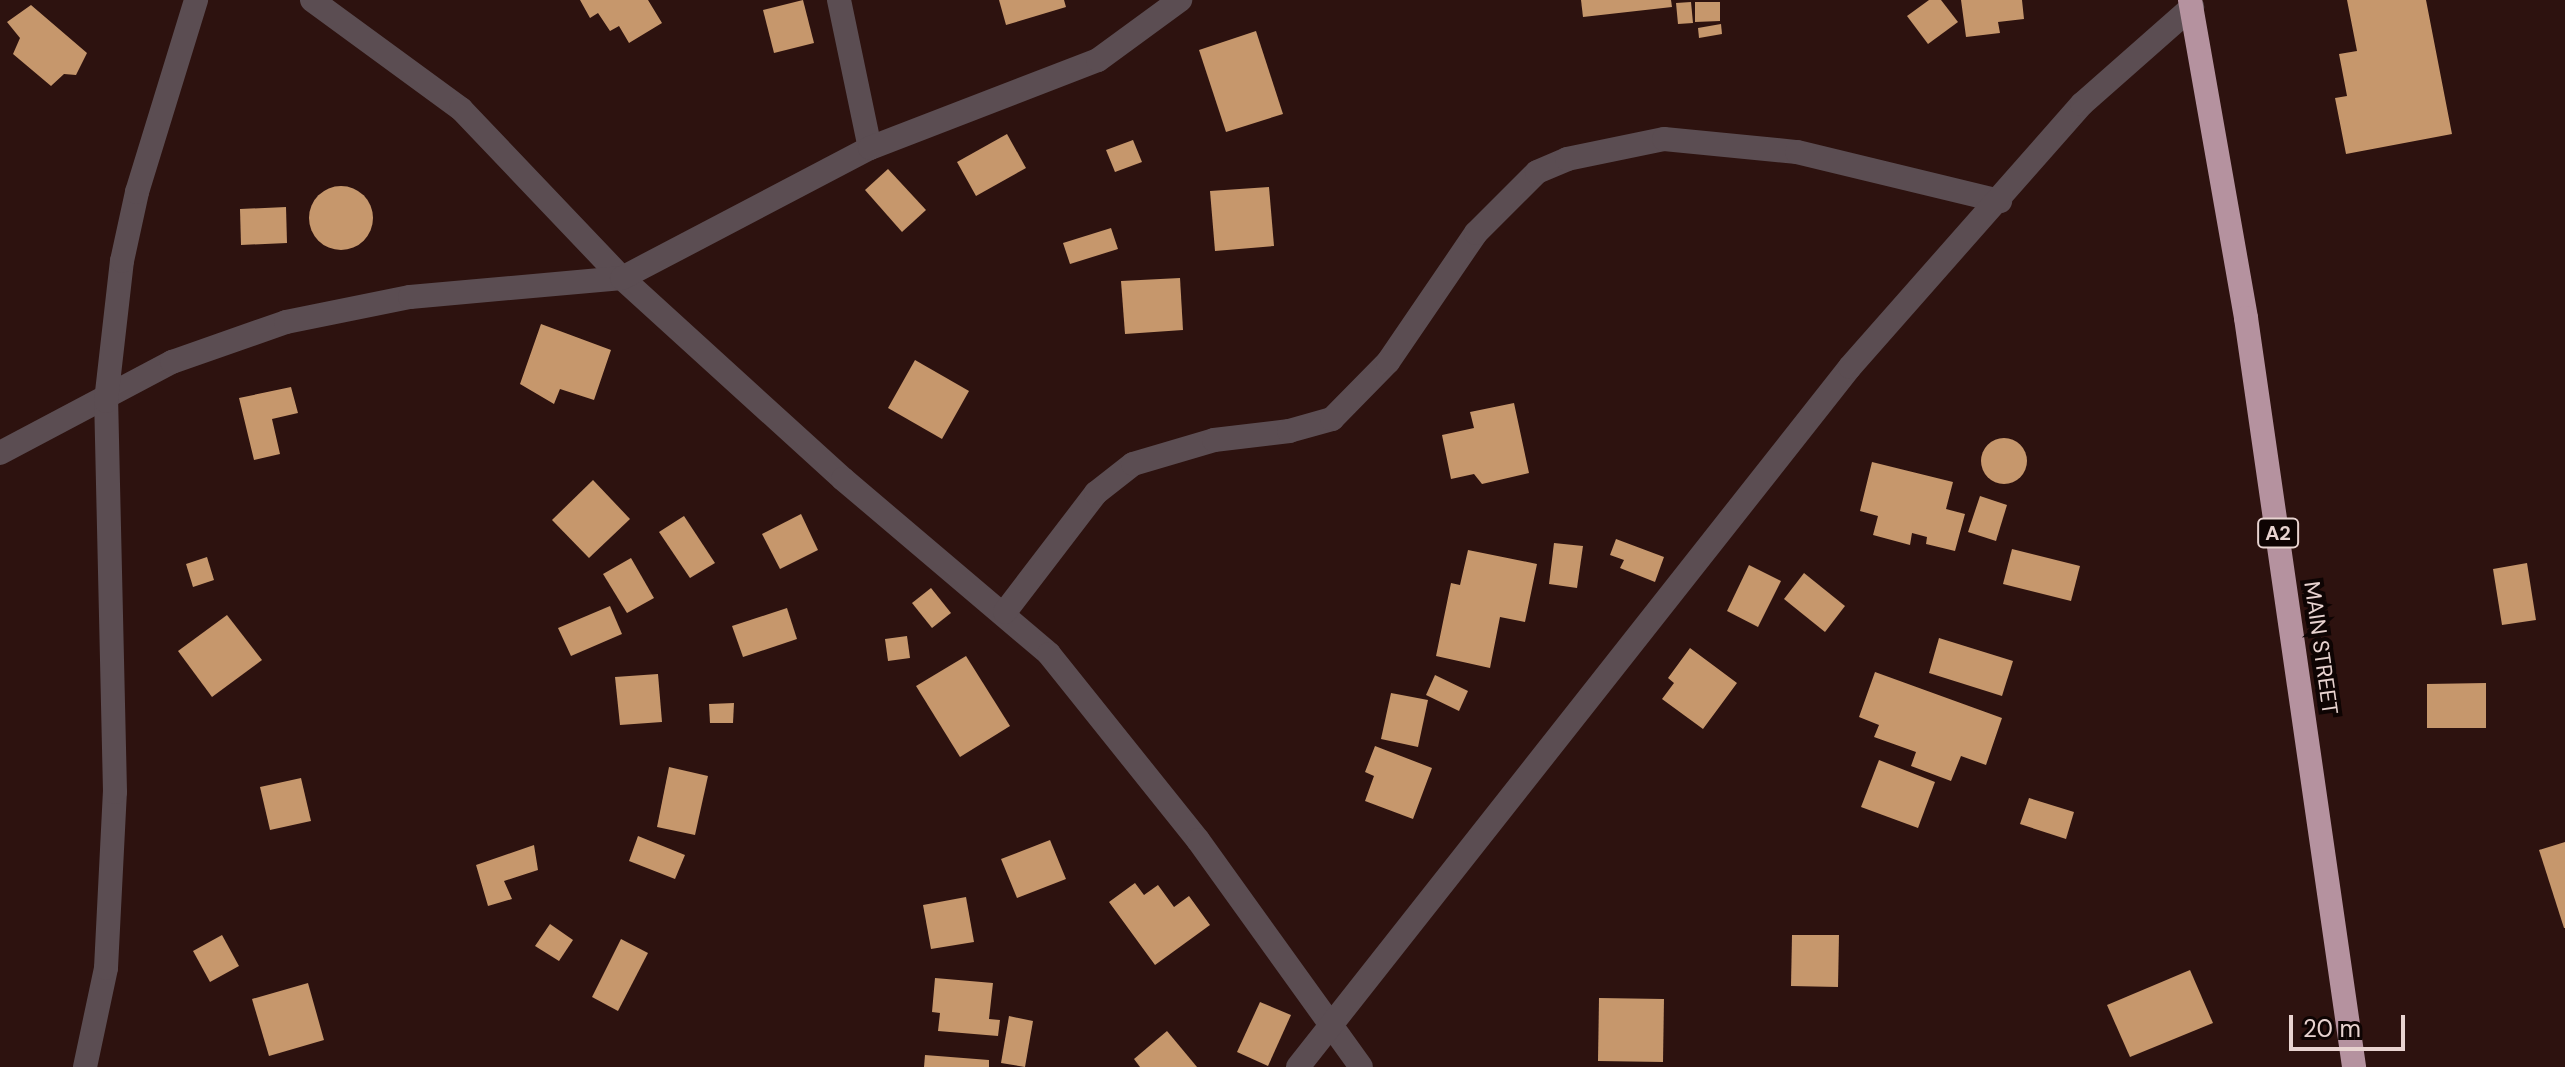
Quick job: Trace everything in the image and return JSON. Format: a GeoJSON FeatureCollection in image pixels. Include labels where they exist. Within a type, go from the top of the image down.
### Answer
{"type":"FeatureCollection","features":[{"type":"Feature","properties":{"kind":"highway","name":"MAIN STREET"},"geometry":{"type":"LineString","coordinates":[[2191,3],[2246,318],[2354,1067]]}},
{"type":"Feature","properties":{"kind":"street"},"geometry":{"type":"LineString","coordinates":[[85,1067],[106,968],[115,792],[106,401],[122,261],[137,192],[196,0]]}},
{"type":"Feature","properties":{"kind":"street"},"geometry":{"type":"LineString","coordinates":[[312,0],[461,109],[622,278],[843,479],[1005,612],[1049,654],[1198,840],[1335,1026],[1361,1067]]}},
{"type":"Feature","properties":{"kind":"street"},"geometry":{"type":"LineString","coordinates":[[839,0],[870,148]]}},
{"type":"Feature","properties":{"kind":"street"},"geometry":{"type":"LineString","coordinates":[[0,453],[106,401],[172,362],[286,322],[410,297],[622,278],[870,148],[1098,60],[1180,0]]}},
{"type":"Feature","properties":{"kind":"street"},"geometry":{"type":"LineString","coordinates":[[1298,1067],[1335,1026],[1850,367],[2000,201],[2082,104],[2191,3]]}},
{"type":"Feature","properties":{"kind":"street"},"geometry":{"type":"LineString","coordinates":[[1005,612],[1096,493],[1133,464],[1214,440],[1289,431],[1332,419],[1388,362],[1476,233],[1537,172],[1557,163],[1613,146],[1664,139],[1797,152],[2000,201]]}},
{"type":"Feature","properties":{"kind":"building"},"geometry":{"type":"Polygon","coordinates":[[[580,0],[648,0],[662,23],[629,43],[619,26],[610,31],[598,13],[590,18],[580,0]]]}},
{"type":"Feature","properties":{"kind":"building"},"geometry":{"type":"Polygon","coordinates":[[[803,0],[814,43],[774,53],[763,10],[803,0]]]}},
{"type":"Feature","properties":{"kind":"building"},"geometry":{"type":"Polygon","coordinates":[[[999,0],[1064,0],[1066,7],[1006,25],[999,0]]]}},
{"type":"Feature","properties":{"kind":"building"},"geometry":{"type":"Polygon","coordinates":[[[1581,0],[1671,0],[1672,7],[1583,17],[1581,0]]]}},
{"type":"Feature","properties":{"kind":"building"},"geometry":{"type":"Polygon","coordinates":[[[1929,0],[1941,0],[1958,22],[1928,44],[1907,16],[1929,0]]]}},
{"type":"Feature","properties":{"kind":"building"},"geometry":{"type":"Polygon","coordinates":[[[1961,0],[2022,0],[2024,19],[1998,22],[2000,33],[1966,37],[1961,0]]]}},
{"type":"Feature","properties":{"kind":"building"},"geometry":{"type":"Polygon","coordinates":[[[2347,0],[2426,0],[2452,134],[2346,154],[2335,98],[2347,96],[2339,54],[2357,51],[2347,0]]]}},
{"type":"Feature","properties":{"kind":"building"},"geometry":{"type":"Polygon","coordinates":[[[1691,2],[1693,23],[1678,24],[1676,3],[1691,2]]]}},
{"type":"Feature","properties":{"kind":"building"},"geometry":{"type":"Polygon","coordinates":[[[1695,2],[1720,2],[1720,21],[1695,22],[1695,2]]]}},
{"type":"Feature","properties":{"kind":"building"},"geometry":{"type":"Polygon","coordinates":[[[31,5],[87,53],[76,75],[64,74],[51,86],[13,54],[20,38],[7,22],[31,5]]]}},
{"type":"Feature","properties":{"kind":"building"},"geometry":{"type":"Polygon","coordinates":[[[1721,24],[1722,34],[1699,38],[1698,28],[1721,24]]]}},
{"type":"Feature","properties":{"kind":"building"},"geometry":{"type":"Polygon","coordinates":[[[1256,31],[1283,114],[1226,132],[1199,50],[1256,31]]]}},
{"type":"Feature","properties":{"kind":"building"},"geometry":{"type":"Polygon","coordinates":[[[1007,134],[1026,168],[976,196],[957,162],[1007,134]]]}},
{"type":"Feature","properties":{"kind":"building"},"geometry":{"type":"Polygon","coordinates":[[[1133,140],[1142,162],[1115,172],[1106,150],[1133,140]]]}},
{"type":"Feature","properties":{"kind":"building"},"geometry":{"type":"Polygon","coordinates":[[[888,169],[926,210],[902,232],[865,190],[888,169]]]}},
{"type":"Feature","properties":{"kind":"building"},"geometry":{"type":"Polygon","coordinates":[[[341,186],[353,188],[364,195],[371,206],[371,230],[364,241],[353,248],[341,250],[329,248],[318,241],[311,230],[309,218],[311,206],[318,195],[329,188],[341,186]]]}},
{"type":"Feature","properties":{"kind":"building"},"geometry":{"type":"Polygon","coordinates":[[[1269,187],[1274,246],[1215,251],[1210,191],[1269,187]]]}},
{"type":"Feature","properties":{"kind":"building"},"geometry":{"type":"Polygon","coordinates":[[[286,207],[287,243],[241,245],[240,209],[286,207]]]}},
{"type":"Feature","properties":{"kind":"building"},"geometry":{"type":"Polygon","coordinates":[[[1111,228],[1118,249],[1070,264],[1063,243],[1111,228]]]}},
{"type":"Feature","properties":{"kind":"building"},"geometry":{"type":"Polygon","coordinates":[[[1180,278],[1183,330],[1125,334],[1121,281],[1180,278]]]}},
{"type":"Feature","properties":{"kind":"building"},"geometry":{"type":"Polygon","coordinates":[[[541,324],[611,350],[594,400],[560,389],[554,404],[520,384],[541,324]]]}},
{"type":"Feature","properties":{"kind":"building"},"geometry":{"type":"Polygon","coordinates":[[[915,360],[969,391],[942,439],[888,408],[915,360]]]}},
{"type":"Feature","properties":{"kind":"building"},"geometry":{"type":"Polygon","coordinates":[[[291,387],[298,413],[272,419],[280,454],[254,460],[239,398],[291,387]]]}},
{"type":"Feature","properties":{"kind":"building"},"geometry":{"type":"Polygon","coordinates":[[[1514,403],[1529,473],[1482,484],[1474,474],[1451,479],[1442,435],[1474,428],[1470,412],[1514,403]]]}},
{"type":"Feature","properties":{"kind":"building"},"geometry":{"type":"Polygon","coordinates":[[[2004,438],[2021,444],[2027,461],[2021,478],[2004,484],[1987,478],[1981,461],[1987,444],[2004,438]]]}},
{"type":"Feature","properties":{"kind":"building"},"geometry":{"type":"Polygon","coordinates":[[[1872,462],[1953,482],[1946,509],[1965,514],[1955,551],[1926,544],[1927,537],[1912,533],[1910,545],[1873,535],[1878,516],[1860,511],[1872,462]]]}},
{"type":"Feature","properties":{"kind":"building"},"geometry":{"type":"Polygon","coordinates":[[[593,480],[630,519],[589,558],[552,520],[593,480]]]}},
{"type":"Feature","properties":{"kind":"building"},"geometry":{"type":"Polygon","coordinates":[[[1980,496],[2007,505],[1996,541],[1968,532],[1980,496]]]}},
{"type":"Feature","properties":{"kind":"building"},"geometry":{"type":"Polygon","coordinates":[[[801,514],[818,550],[780,569],[762,534],[801,514]]]}},
{"type":"Feature","properties":{"kind":"building"},"geometry":{"type":"Polygon","coordinates":[[[684,516],[715,563],[690,578],[659,532],[684,516]]]}},
{"type":"Feature","properties":{"kind":"building"},"geometry":{"type":"Polygon","coordinates":[[[1616,539],[1664,557],[1655,582],[1620,568],[1624,560],[1610,555],[1616,539]]]}},
{"type":"Feature","properties":{"kind":"building"},"geometry":{"type":"Polygon","coordinates":[[[1554,543],[1583,546],[1577,588],[1549,584],[1554,543]]]}},
{"type":"Feature","properties":{"kind":"building"},"geometry":{"type":"Polygon","coordinates":[[[2012,549],[2080,566],[2071,601],[2003,584],[2012,549]]]}},
{"type":"Feature","properties":{"kind":"building"},"geometry":{"type":"Polygon","coordinates":[[[1468,550],[1537,564],[1525,622],[1500,617],[1490,668],[1436,656],[1451,583],[1460,585],[1468,550]]]}},
{"type":"Feature","properties":{"kind":"building"},"geometry":{"type":"Polygon","coordinates":[[[207,557],[214,580],[193,587],[186,564],[207,557]]]}},
{"type":"Feature","properties":{"kind":"building"},"geometry":{"type":"Polygon","coordinates":[[[631,558],[654,598],[627,613],[603,574],[631,558]]]}},
{"type":"Feature","properties":{"kind":"building"},"geometry":{"type":"Polygon","coordinates":[[[2527,563],[2536,620],[2502,625],[2493,569],[2527,563]]]}},
{"type":"Feature","properties":{"kind":"building"},"geometry":{"type":"Polygon","coordinates":[[[1749,565],[1781,581],[1758,627],[1727,611],[1749,565]]]}},
{"type":"Feature","properties":{"kind":"building"},"geometry":{"type":"Polygon","coordinates":[[[1804,573],[1845,606],[1825,632],[1784,599],[1804,573]]]}},
{"type":"Feature","properties":{"kind":"building"},"geometry":{"type":"Polygon","coordinates":[[[931,588],[951,613],[932,628],[912,603],[931,588]]]}},
{"type":"Feature","properties":{"kind":"building"},"geometry":{"type":"Polygon","coordinates":[[[610,606],[622,634],[571,656],[558,628],[610,606]]]}},
{"type":"Feature","properties":{"kind":"building"},"geometry":{"type":"Polygon","coordinates":[[[787,608],[797,639],[743,657],[732,626],[787,608]]]}},
{"type":"Feature","properties":{"kind":"building"},"geometry":{"type":"Polygon","coordinates":[[[227,615],[262,660],[212,697],[178,651],[227,615]]]}},
{"type":"Feature","properties":{"kind":"building"},"geometry":{"type":"Polygon","coordinates":[[[907,636],[910,658],[888,661],[885,639],[907,636]]]}},
{"type":"Feature","properties":{"kind":"building"},"geometry":{"type":"Polygon","coordinates":[[[1939,638],[2013,661],[2002,696],[1929,673],[1939,638]]]}},
{"type":"Feature","properties":{"kind":"building"},"geometry":{"type":"Polygon","coordinates":[[[1690,648],[1737,683],[1703,729],[1662,699],[1674,683],[1668,678],[1690,648]]]}},
{"type":"Feature","properties":{"kind":"building"},"geometry":{"type":"Polygon","coordinates":[[[966,656],[1010,726],[960,757],[916,686],[966,656]]]}},
{"type":"Feature","properties":{"kind":"building"},"geometry":{"type":"Polygon","coordinates":[[[1875,672],[2002,718],[1986,765],[1961,756],[1951,781],[1911,766],[1916,752],[1874,737],[1879,725],[1859,717],[1875,672]]]}},
{"type":"Feature","properties":{"kind":"building"},"geometry":{"type":"Polygon","coordinates":[[[658,674],[662,722],[620,725],[615,677],[658,674]]]}},
{"type":"Feature","properties":{"kind":"building"},"geometry":{"type":"Polygon","coordinates":[[[1435,675],[1468,691],[1459,711],[1426,695],[1435,675]]]}},
{"type":"Feature","properties":{"kind":"building"},"geometry":{"type":"Polygon","coordinates":[[[2486,683],[2486,728],[2427,728],[2427,684],[2486,683]]]}},
{"type":"Feature","properties":{"kind":"building"},"geometry":{"type":"Polygon","coordinates":[[[1391,693],[1428,700],[1418,747],[1381,739],[1391,693]]]}},
{"type":"Feature","properties":{"kind":"building"},"geometry":{"type":"Polygon","coordinates":[[[734,703],[733,723],[710,723],[709,704],[734,703]]]}},
{"type":"Feature","properties":{"kind":"building"},"geometry":{"type":"Polygon","coordinates":[[[1375,746],[1432,768],[1413,819],[1365,801],[1374,776],[1365,772],[1375,746]]]}},
{"type":"Feature","properties":{"kind":"building"},"geometry":{"type":"Polygon","coordinates":[[[1879,760],[1935,782],[1918,828],[1861,807],[1879,760]]]}},
{"type":"Feature","properties":{"kind":"building"},"geometry":{"type":"Polygon","coordinates":[[[669,767],[708,776],[695,835],[657,827],[669,767]]]}},
{"type":"Feature","properties":{"kind":"building"},"geometry":{"type":"Polygon","coordinates":[[[301,778],[311,821],[270,830],[260,787],[301,778]]]}},
{"type":"Feature","properties":{"kind":"building"},"geometry":{"type":"Polygon","coordinates":[[[2029,798],[2074,812],[2066,839],[2020,824],[2029,798]]]}},
{"type":"Feature","properties":{"kind":"building"},"geometry":{"type":"Polygon","coordinates":[[[638,836],[685,855],[675,879],[629,861],[638,836]]]}},
{"type":"Feature","properties":{"kind":"building"},"geometry":{"type":"Polygon","coordinates":[[[1050,840],[1066,879],[1017,898],[1001,859],[1050,840]]]}},
{"type":"Feature","properties":{"kind":"building"},"geometry":{"type":"Polygon","coordinates":[[[2565,842],[2565,928],[2564,928],[2539,850],[2565,842]]]}},
{"type":"Feature","properties":{"kind":"building"},"geometry":{"type":"Polygon","coordinates":[[[534,845],[538,870],[504,881],[512,899],[488,906],[476,865],[534,845]]]}},
{"type":"Feature","properties":{"kind":"building"},"geometry":{"type":"Polygon","coordinates":[[[1135,883],[1144,895],[1158,885],[1174,907],[1189,896],[1210,925],[1155,965],[1109,902],[1135,883]]]}},
{"type":"Feature","properties":{"kind":"building"},"geometry":{"type":"Polygon","coordinates":[[[966,897],[974,942],[931,949],[923,905],[966,897]]]}},
{"type":"Feature","properties":{"kind":"building"},"geometry":{"type":"Polygon","coordinates":[[[550,924],[573,940],[559,961],[535,946],[550,924]]]}},
{"type":"Feature","properties":{"kind":"building"},"geometry":{"type":"Polygon","coordinates":[[[222,935],[239,966],[210,982],[193,951],[222,935]]]}},
{"type":"Feature","properties":{"kind":"building"},"geometry":{"type":"Polygon","coordinates":[[[1792,935],[1839,935],[1838,987],[1791,986],[1792,935]]]}},
{"type":"Feature","properties":{"kind":"building"},"geometry":{"type":"Polygon","coordinates":[[[621,939],[648,953],[618,1011],[592,997],[621,939]]]}},
{"type":"Feature","properties":{"kind":"building"},"geometry":{"type":"Polygon","coordinates":[[[2190,970],[2213,1023],[2130,1057],[2107,1005],[2190,970]]]}},
{"type":"Feature","properties":{"kind":"building"},"geometry":{"type":"Polygon","coordinates":[[[935,978],[993,983],[989,1019],[1000,1020],[998,1036],[938,1031],[940,1013],[932,1012],[935,978]]]}},
{"type":"Feature","properties":{"kind":"building"},"geometry":{"type":"Polygon","coordinates":[[[308,983],[324,1040],[269,1056],[252,999],[308,983]]]}},
{"type":"Feature","properties":{"kind":"building"},"geometry":{"type":"Polygon","coordinates":[[[1599,998],[1664,999],[1663,1062],[1598,1061],[1599,998]]]}},
{"type":"Feature","properties":{"kind":"building"},"geometry":{"type":"Polygon","coordinates":[[[1260,1002],[1291,1015],[1268,1066],[1237,1052],[1260,1002]]]}},
{"type":"Feature","properties":{"kind":"building"},"geometry":{"type":"Polygon","coordinates":[[[1009,1016],[1033,1021],[1025,1067],[1001,1063],[1009,1016]]]}},
{"type":"Feature","properties":{"kind":"building"},"geometry":{"type":"Polygon","coordinates":[[[1167,1031],[1197,1067],[1140,1067],[1134,1059],[1167,1031]]]}},
{"type":"Feature","properties":{"kind":"building"},"geometry":{"type":"Polygon","coordinates":[[[925,1055],[989,1060],[989,1067],[924,1067],[925,1055]]]}}]}
